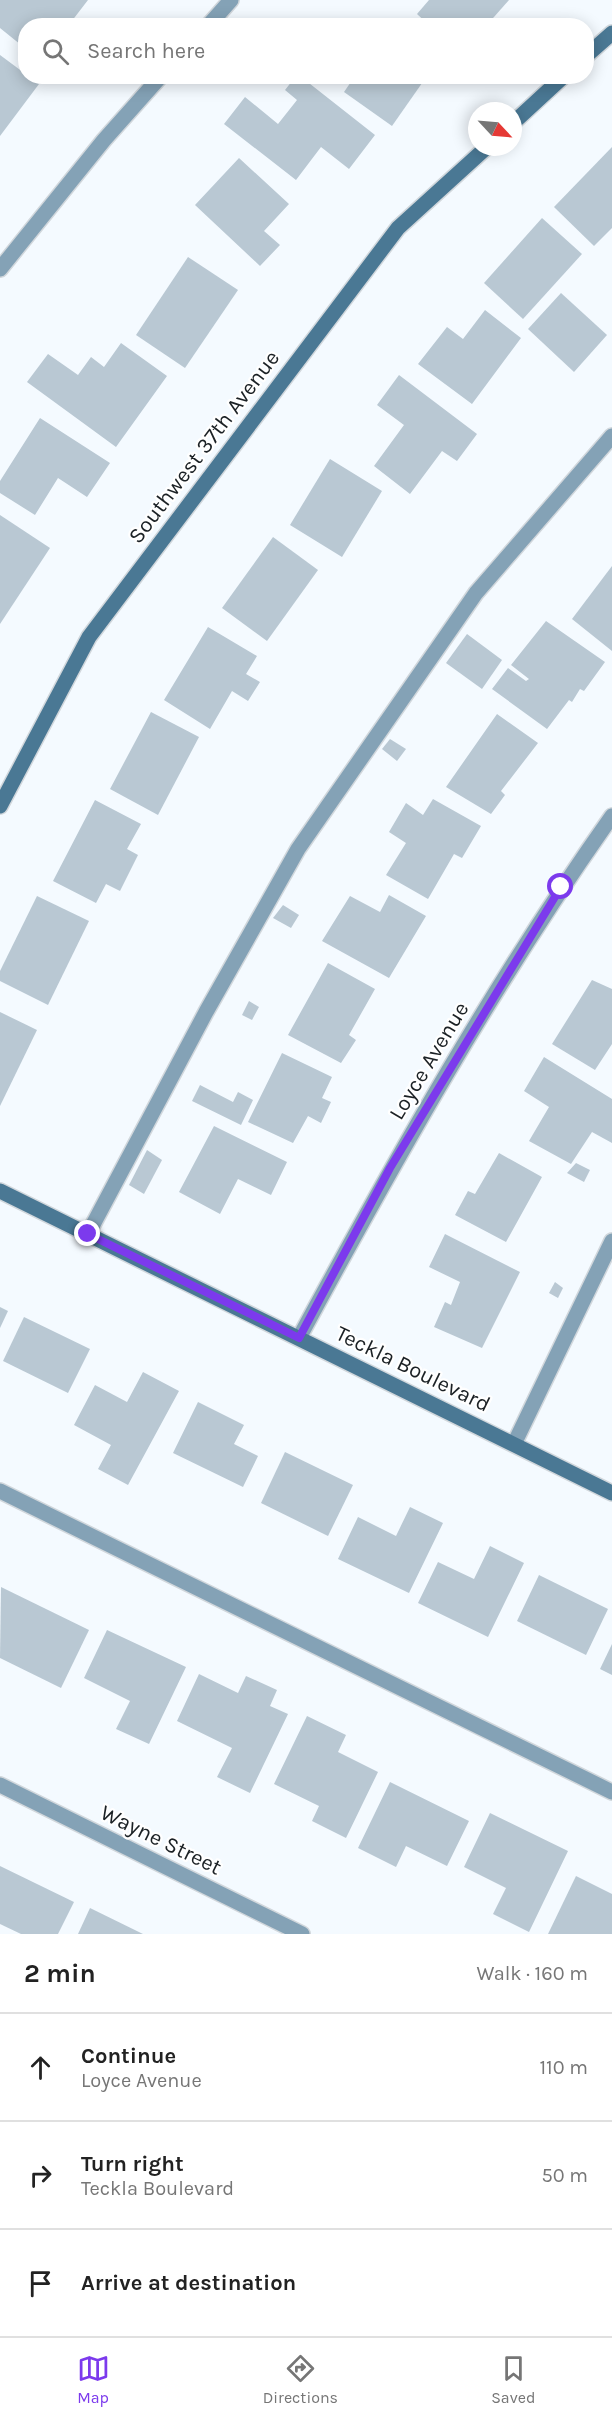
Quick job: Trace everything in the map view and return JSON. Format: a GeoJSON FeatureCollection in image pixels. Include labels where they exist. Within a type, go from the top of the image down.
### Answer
{"type":"FeatureCollection","features":[{"type":"Feature","properties":{"kind":"street"},"geometry":{"type":"LineString","coordinates":[[215,18],[231,0]]}},
{"type":"Feature","properties":{"kind":"street"},"geometry":{"type":"LineString","coordinates":[[594,49],[612,33]]}},
{"type":"Feature","properties":{"kind":"street"},"geometry":{"type":"LineString","coordinates":[[0,269],[104,140],[154,84]]}},
{"type":"Feature","properties":{"kind":"street"},"geometry":{"type":"LineString","coordinates":[[522,115],[555,84]]}},
{"type":"Feature","properties":{"kind":"street","name":"Southwest 37th Avenue"},"geometry":{"type":"LineString","coordinates":[[0,806],[89,637],[398,228],[477,156]]}},
{"type":"Feature","properties":{"kind":"street"},"geometry":{"type":"LineString","coordinates":[[88,1234],[206,1012],[298,849],[476,593],[612,436]]}},
{"type":"Feature","properties":{"kind":"street","name":"Loyce Avenue"},"geometry":{"type":"LineString","coordinates":[[299,1338],[390,1168],[561,887],[612,816]]}},
{"type":"Feature","properties":{"kind":"street","name":"Teckla Boulevard"},"geometry":{"type":"LineString","coordinates":[[0,1191],[612,1493]]}},
{"type":"Feature","properties":{"kind":"street"},"geometry":{"type":"LineString","coordinates":[[514,1444],[612,1241]]}},
{"type":"Feature","properties":{"kind":"street"},"geometry":{"type":"LineString","coordinates":[[0,1491],[612,1792]]}},
{"type":"Feature","properties":{"kind":"street","name":"Wayne Street"},"geometry":{"type":"LineString","coordinates":[[0,1785],[302,1934]]}},
{"type":"Feature","properties":{"kind":"building"},"geometry":{"type":"Polygon","coordinates":[[[0,0],[88,0],[74,18],[18,18],[18,43],[0,28],[0,0]]]}},
{"type":"Feature","properties":{"kind":"building"},"geometry":{"type":"Polygon","coordinates":[[[429,0],[509,0],[493,18],[421,18],[417,14],[429,0]]]}},
{"type":"Feature","properties":{"kind":"building"},"geometry":{"type":"Polygon","coordinates":[[[0,55],[18,68],[18,84],[39,84],[0,136],[0,55]]]}},
{"type":"Feature","properties":{"kind":"building"},"geometry":{"type":"Polygon","coordinates":[[[290,84],[310,84],[375,135],[349,169],[321,147],[296,180],[224,124],[245,97],[278,124],[297,100],[285,90],[290,84]]]}},
{"type":"Feature","properties":{"kind":"building"},"geometry":{"type":"Polygon","coordinates":[[[350,84],[421,84],[392,126],[344,92],[350,84]]]}},
{"type":"Feature","properties":{"kind":"building"},"geometry":{"type":"Polygon","coordinates":[[[612,147],[612,228],[594,246],[554,207],[612,147]]]}},
{"type":"Feature","properties":{"kind":"building"},"geometry":{"type":"Polygon","coordinates":[[[239,158],[289,204],[264,231],[280,245],[260,266],[195,205],[239,158]]]}},
{"type":"Feature","properties":{"kind":"building"},"geometry":{"type":"Polygon","coordinates":[[[542,218],[582,254],[523,319],[484,283],[542,218]]]}},
{"type":"Feature","properties":{"kind":"building"},"geometry":{"type":"Polygon","coordinates":[[[188,257],[238,290],[185,368],[136,335],[188,257]]]}},
{"type":"Feature","properties":{"kind":"building"},"geometry":{"type":"Polygon","coordinates":[[[561,293],[607,335],[574,372],[528,329],[561,293]]]}},
{"type":"Feature","properties":{"kind":"building"},"geometry":{"type":"Polygon","coordinates":[[[485,310],[521,338],[472,404],[418,364],[447,327],[463,339],[485,310]]]}},
{"type":"Feature","properties":{"kind":"building"},"geometry":{"type":"Polygon","coordinates":[[[121,343],[167,376],[116,447],[27,382],[48,354],[78,375],[91,357],[104,367],[121,343]]]}},
{"type":"Feature","properties":{"kind":"building"},"geometry":{"type":"Polygon","coordinates":[[[399,375],[477,434],[457,461],[442,451],[410,494],[374,466],[404,425],[377,405],[399,375]]]}},
{"type":"Feature","properties":{"kind":"building"},"geometry":{"type":"Polygon","coordinates":[[[40,418],[110,463],[87,497],[58,478],[35,515],[0,493],[0,481],[40,418]]]}},
{"type":"Feature","properties":{"kind":"building"},"geometry":{"type":"Polygon","coordinates":[[[330,459],[382,491],[342,557],[290,525],[330,459]]]}},
{"type":"Feature","properties":{"kind":"building"},"geometry":{"type":"Polygon","coordinates":[[[0,515],[50,548],[0,624],[0,515]]]}},
{"type":"Feature","properties":{"kind":"building"},"geometry":{"type":"Polygon","coordinates":[[[273,537],[318,570],[267,641],[222,608],[273,537]]]}},
{"type":"Feature","properties":{"kind":"building"},"geometry":{"type":"Polygon","coordinates":[[[612,566],[612,651],[572,619],[612,566]]]}},
{"type":"Feature","properties":{"kind":"building"},"geometry":{"type":"Polygon","coordinates":[[[546,621],[605,662],[584,691],[580,689],[572,702],[569,700],[547,729],[492,689],[508,668],[526,681],[529,679],[511,665],[546,621]]]}},
{"type":"Feature","properties":{"kind":"building"},"geometry":{"type":"Polygon","coordinates":[[[208,627],[257,656],[246,674],[260,682],[248,701],[232,691],[210,729],[164,700],[208,627]]]}},
{"type":"Feature","properties":{"kind":"building"},"geometry":{"type":"Polygon","coordinates":[[[467,634],[502,660],[482,689],[446,663],[467,634]]]}},
{"type":"Feature","properties":{"kind":"building"},"geometry":{"type":"Polygon","coordinates":[[[151,712],[199,737],[158,815],[110,789],[151,712]]]}},
{"type":"Feature","properties":{"kind":"building"},"geometry":{"type":"Polygon","coordinates":[[[497,714],[538,743],[501,791],[505,795],[491,814],[446,787],[497,714]]]}},
{"type":"Feature","properties":{"kind":"building"},"geometry":{"type":"Polygon","coordinates":[[[390,739],[406,749],[397,761],[382,749],[390,739]]]}},
{"type":"Feature","properties":{"kind":"building"},"geometry":{"type":"Polygon","coordinates":[[[433,799],[481,826],[462,858],[454,854],[428,899],[386,875],[406,843],[389,832],[406,803],[423,815],[433,799]]]}},
{"type":"Feature","properties":{"kind":"building"},"geometry":{"type":"Polygon","coordinates":[[[95,800],[141,824],[127,849],[138,855],[120,891],[106,884],[96,903],[53,881],[95,800]]]}},
{"type":"Feature","properties":{"kind":"building"},"geometry":{"type":"Polygon","coordinates":[[[389,895],[426,916],[389,978],[322,941],[350,896],[380,912],[389,895]]]}},
{"type":"Feature","properties":{"kind":"building"},"geometry":{"type":"Polygon","coordinates":[[[37,896],[89,921],[48,1005],[0,981],[0,971],[37,896]]]}},
{"type":"Feature","properties":{"kind":"building"},"geometry":{"type":"Polygon","coordinates":[[[283,905],[299,915],[291,928],[273,918],[283,905]]]}},
{"type":"Feature","properties":{"kind":"building"},"geometry":{"type":"Polygon","coordinates":[[[328,963],[375,989],[349,1035],[356,1040],[341,1063],[288,1035],[328,963]]]}},
{"type":"Feature","properties":{"kind":"building"},"geometry":{"type":"Polygon","coordinates":[[[592,980],[612,989],[612,1044],[595,1070],[552,1044],[592,980]]]}},
{"type":"Feature","properties":{"kind":"building"},"geometry":{"type":"Polygon","coordinates":[[[249,1001],[259,1007],[252,1020],[242,1015],[249,1001]]]}},
{"type":"Feature","properties":{"kind":"building"},"geometry":{"type":"Polygon","coordinates":[[[0,1012],[37,1030],[0,1106],[0,1012]]]}},
{"type":"Feature","properties":{"kind":"building"},"geometry":{"type":"Polygon","coordinates":[[[282,1053],[332,1077],[322,1098],[331,1102],[321,1123],[308,1116],[293,1143],[248,1122],[282,1053]]]}},
{"type":"Feature","properties":{"kind":"building"},"geometry":{"type":"Polygon","coordinates":[[[544,1057],[612,1099],[612,1143],[592,1132],[571,1164],[529,1141],[549,1107],[524,1091],[544,1057]]]}},
{"type":"Feature","properties":{"kind":"building"},"geometry":{"type":"Polygon","coordinates":[[[200,1085],[233,1102],[238,1092],[253,1100],[241,1125],[192,1101],[200,1085]]]}},
{"type":"Feature","properties":{"kind":"building"},"geometry":{"type":"Polygon","coordinates":[[[214,1126],[287,1162],[271,1195],[238,1179],[220,1214],[179,1192],[214,1126]]]}},
{"type":"Feature","properties":{"kind":"building"},"geometry":{"type":"Polygon","coordinates":[[[147,1150],[162,1160],[144,1194],[129,1185],[147,1150]]]}},
{"type":"Feature","properties":{"kind":"building"},"geometry":{"type":"Polygon","coordinates":[[[499,1153],[542,1177],[506,1242],[455,1215],[468,1191],[475,1194],[499,1153]]]}},
{"type":"Feature","properties":{"kind":"building"},"geometry":{"type":"Polygon","coordinates":[[[576,1163],[590,1170],[584,1182],[567,1173],[576,1163]]]}},
{"type":"Feature","properties":{"kind":"building"},"geometry":{"type":"Polygon","coordinates":[[[445,1234],[520,1272],[482,1348],[434,1327],[445,1302],[451,1305],[460,1282],[429,1267],[445,1234]]]}},
{"type":"Feature","properties":{"kind":"building"},"geometry":{"type":"Polygon","coordinates":[[[555,1282],[563,1288],[558,1298],[549,1293],[555,1282]]]}},
{"type":"Feature","properties":{"kind":"building"},"geometry":{"type":"Polygon","coordinates":[[[0,1307],[8,1311],[0,1328],[0,1307]]]}},
{"type":"Feature","properties":{"kind":"building"},"geometry":{"type":"Polygon","coordinates":[[[24,1317],[90,1349],[68,1393],[3,1361],[24,1317]]]}},
{"type":"Feature","properties":{"kind":"building"},"geometry":{"type":"Polygon","coordinates":[[[143,1372],[179,1391],[128,1485],[98,1469],[111,1445],[74,1425],[95,1385],[127,1402],[143,1372]]]}},
{"type":"Feature","properties":{"kind":"building"},"geometry":{"type":"Polygon","coordinates":[[[198,1402],[244,1425],[234,1444],[258,1456],[243,1487],[173,1453],[198,1402]]]}},
{"type":"Feature","properties":{"kind":"building"},"geometry":{"type":"Polygon","coordinates":[[[285,1452],[353,1485],[328,1536],[261,1503],[285,1452]]]}},
{"type":"Feature","properties":{"kind":"building"},"geometry":{"type":"Polygon","coordinates":[[[410,1507],[443,1523],[409,1593],[338,1559],[358,1517],[396,1536],[410,1507]]]}},
{"type":"Feature","properties":{"kind":"building"},"geometry":{"type":"Polygon","coordinates":[[[490,1546],[524,1563],[488,1637],[418,1603],[438,1562],[474,1579],[490,1546]]]}},
{"type":"Feature","properties":{"kind":"building"},"geometry":{"type":"Polygon","coordinates":[[[539,1575],[608,1609],[586,1655],[517,1621],[539,1575]]]}},
{"type":"Feature","properties":{"kind":"building"},"geometry":{"type":"Polygon","coordinates":[[[1,1587],[89,1630],[61,1688],[0,1658],[1,1587]]]}},
{"type":"Feature","properties":{"kind":"building"},"geometry":{"type":"Polygon","coordinates":[[[107,1630],[186,1667],[149,1744],[116,1729],[130,1701],[84,1678],[107,1630]]]}},
{"type":"Feature","properties":{"kind":"building"},"geometry":{"type":"Polygon","coordinates":[[[612,1644],[612,1675],[600,1669],[612,1644]]]}},
{"type":"Feature","properties":{"kind":"building"},"geometry":{"type":"Polygon","coordinates":[[[199,1674],[238,1693],[246,1676],[277,1690],[270,1706],[288,1714],[250,1793],[217,1777],[232,1748],[177,1721],[199,1674]]]}},
{"type":"Feature","properties":{"kind":"building"},"geometry":{"type":"Polygon","coordinates":[[[307,1716],[346,1735],[338,1752],[378,1772],[346,1838],[312,1821],[319,1806],[274,1784],[307,1716]]]}},
{"type":"Feature","properties":{"kind":"building"},"geometry":{"type":"Polygon","coordinates":[[[390,1782],[469,1821],[447,1866],[406,1846],[396,1867],[358,1848],[390,1782]]]}},
{"type":"Feature","properties":{"kind":"building"},"geometry":{"type":"Polygon","coordinates":[[[490,1813],[568,1851],[529,1932],[493,1914],[506,1888],[464,1867],[490,1813]]]}},
{"type":"Feature","properties":{"kind":"building"},"geometry":{"type":"Polygon","coordinates":[[[0,1866],[74,1902],[58,1934],[21,1934],[0,1924],[0,1866]]]}},
{"type":"Feature","properties":{"kind":"building"},"geometry":{"type":"Polygon","coordinates":[[[576,1876],[612,1894],[612,1934],[548,1934],[576,1876]]]}},
{"type":"Feature","properties":{"kind":"building"},"geometry":{"type":"Polygon","coordinates":[[[90,1908],[143,1934],[78,1934],[90,1908]]]}},
{"type":"Feature","properties":{"kind":"route"},"geometry":{"type":"LineString","coordinates":[[88,1234],[299,1338],[390,1168],[561,887]]}}]}
